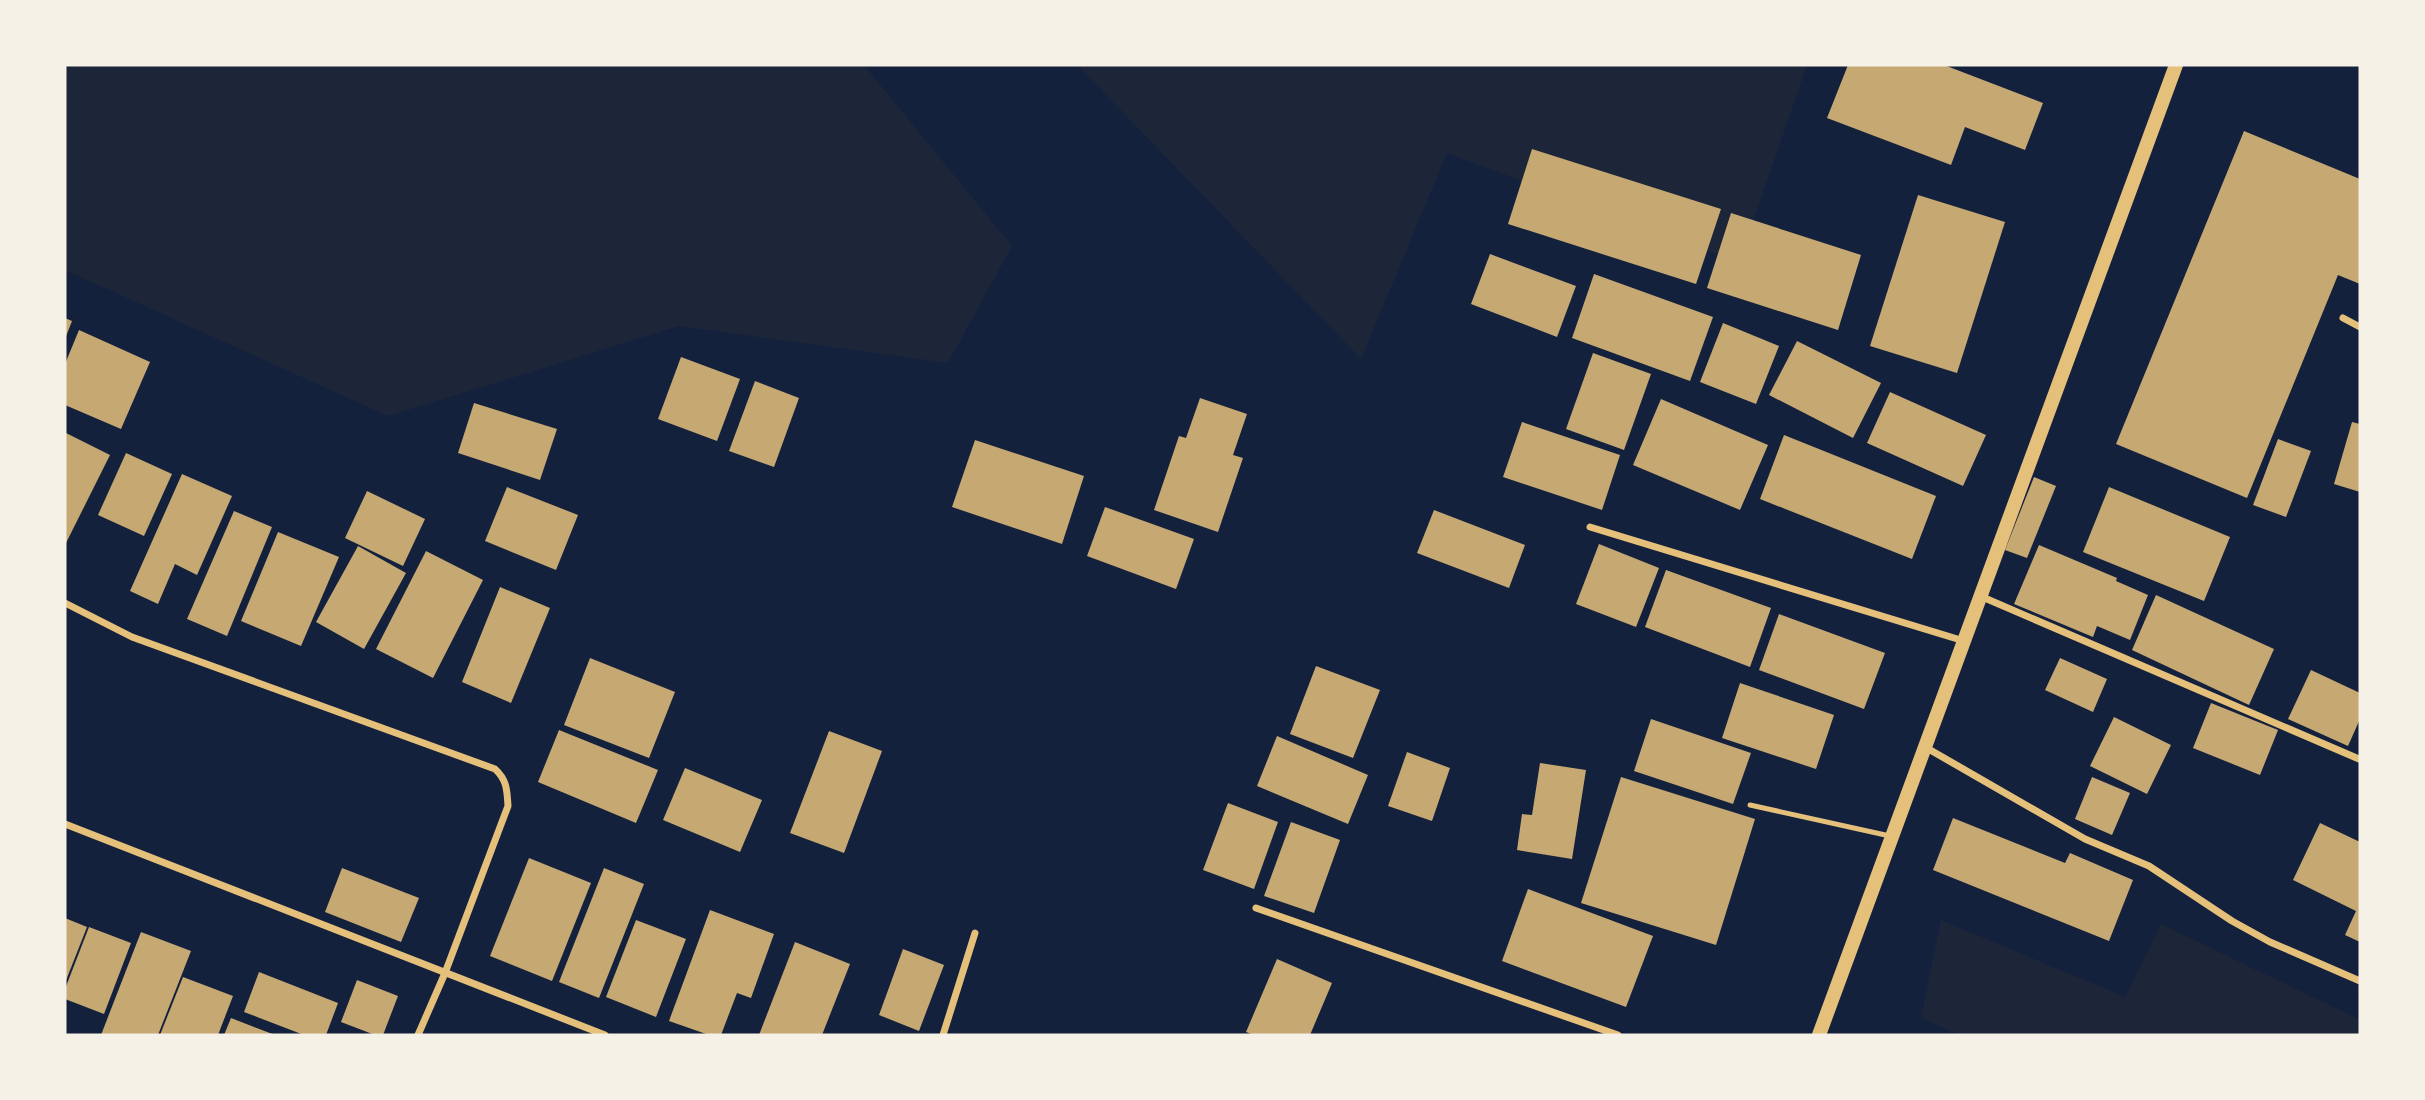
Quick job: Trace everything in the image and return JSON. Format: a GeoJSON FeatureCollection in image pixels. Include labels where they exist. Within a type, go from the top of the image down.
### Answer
{"type":"FeatureCollection","features":[{"type":"Feature","properties":{"kind":"main road"},"geometry":{"type":"LineString","coordinates":[[1819,1035],[2176,65]]}},
{"type":"Feature","properties":{"kind":"street"},"geometry":{"type":"LineString","coordinates":[[2343,318],[2360,327]]}},
{"type":"Feature","properties":{"kind":"street"},"geometry":{"type":"LineString","coordinates":[[1590,527],[1964,641]]}},
{"type":"Feature","properties":{"kind":"street"},"geometry":{"type":"LineString","coordinates":[[1980,596],[2359,760]]}},
{"type":"Feature","properties":{"kind":"street"},"geometry":{"type":"LineString","coordinates":[[65,603],[132,637],[495,769],[503,777],[507,785],[508,806],[446,973],[418,1035]]}},
{"type":"Feature","properties":{"kind":"street"},"geometry":{"type":"LineString","coordinates":[[1925,747],[2085,839],[2148,866],[2232,921],[2270,942],[2360,981]]}},
{"type":"Feature","properties":{"kind":"street"},"geometry":{"type":"LineString","coordinates":[[65,824],[605,1035]]}},
{"type":"Feature","properties":{"kind":"street"},"geometry":{"type":"LineString","coordinates":[[1256,908],[1618,1035]]}},
{"type":"Feature","properties":{"kind":"street"},"geometry":{"type":"LineString","coordinates":[[943,1035],[975,933]]}},
{"type":"Feature","properties":{"kind":"lane"},"geometry":{"type":"LineString","coordinates":[[1750,805],[1892,836]]}},
{"type":"Feature","properties":{"kind":"shaded area"},"geometry":{"type":"Polygon","coordinates":[[[65,65],[864,65],[1012,246],[948,363],[679,326],[388,416],[65,270],[65,65]]]}},
{"type":"Feature","properties":{"kind":"shaded area"},"geometry":{"type":"Polygon","coordinates":[[[1077,65],[1807,65],[1739,262],[1447,153],[1361,359],[1077,65]]]}},
{"type":"Feature","properties":{"kind":"shaded area"},"geometry":{"type":"Polygon","coordinates":[[[1941,920],[2125,997],[2161,924],[2360,1020],[2360,1035],[1960,1035],[1921,1018],[1941,920]]]}},
{"type":"Feature","properties":{"kind":"building"},"geometry":{"type":"Polygon","coordinates":[[[1848,65],[1944,65],[2043,103],[2025,150],[1965,127],[1951,165],[1827,118],[1848,65]]]}},
{"type":"Feature","properties":{"kind":"building"},"geometry":{"type":"Polygon","coordinates":[[[2244,131],[2360,179],[2360,284],[2338,275],[2247,498],[2116,444],[2244,131]]]}},
{"type":"Feature","properties":{"kind":"building"},"geometry":{"type":"Polygon","coordinates":[[[1532,149],[1721,209],[1696,284],[1508,224],[1532,149]]]}},
{"type":"Feature","properties":{"kind":"building"},"geometry":{"type":"Polygon","coordinates":[[[1918,195],[2005,222],[1957,373],[1870,346],[1918,195]]]}},
{"type":"Feature","properties":{"kind":"building"},"geometry":{"type":"Polygon","coordinates":[[[1731,213],[1861,255],[1838,330],[1707,288],[1731,213]]]}},
{"type":"Feature","properties":{"kind":"building"},"geometry":{"type":"Polygon","coordinates":[[[1490,254],[1576,286],[1557,337],[1471,304],[1490,254]]]}},
{"type":"Feature","properties":{"kind":"building"},"geometry":{"type":"Polygon","coordinates":[[[1594,274],[1713,317],[1690,381],[1572,338],[1594,274]]]}},
{"type":"Feature","properties":{"kind":"building"},"geometry":{"type":"Polygon","coordinates":[[[65,318],[72,321],[65,339],[65,318]]]}},
{"type":"Feature","properties":{"kind":"building"},"geometry":{"type":"Polygon","coordinates":[[[1723,323],[1779,346],[1756,404],[1700,382],[1723,323]]]}},
{"type":"Feature","properties":{"kind":"building"},"geometry":{"type":"Polygon","coordinates":[[[79,330],[150,362],[121,429],[65,405],[65,364],[79,330]]]}},
{"type":"Feature","properties":{"kind":"building"},"geometry":{"type":"Polygon","coordinates":[[[1797,341],[1881,383],[1853,438],[1769,395],[1797,341]]]}},
{"type":"Feature","properties":{"kind":"building"},"geometry":{"type":"Polygon","coordinates":[[[1593,353],[1651,374],[1624,450],[1566,429],[1593,353]]]}},
{"type":"Feature","properties":{"kind":"building"},"geometry":{"type":"Polygon","coordinates":[[[681,357],[740,379],[717,441],[658,419],[681,357]]]}},
{"type":"Feature","properties":{"kind":"building"},"geometry":{"type":"Polygon","coordinates":[[[755,381],[799,398],[774,467],[729,451],[755,381]]]}},
{"type":"Feature","properties":{"kind":"building"},"geometry":{"type":"Polygon","coordinates":[[[1890,392],[1986,435],[1963,486],[1867,443],[1890,392]]]}},
{"type":"Feature","properties":{"kind":"building"},"geometry":{"type":"Polygon","coordinates":[[[1200,398],[1247,414],[1233,455],[1243,458],[1218,532],[1154,510],[1179,436],[1186,438],[1200,398]]]}},
{"type":"Feature","properties":{"kind":"building"},"geometry":{"type":"Polygon","coordinates":[[[1661,399],[1768,445],[1740,510],[1633,465],[1661,399]]]}},
{"type":"Feature","properties":{"kind":"building"},"geometry":{"type":"Polygon","coordinates":[[[474,403],[557,429],[540,480],[458,453],[474,403]]]}},
{"type":"Feature","properties":{"kind":"building"},"geometry":{"type":"Polygon","coordinates":[[[1522,422],[1620,455],[1602,510],[1503,477],[1522,422]]]}},
{"type":"Feature","properties":{"kind":"building"},"geometry":{"type":"Polygon","coordinates":[[[2352,422],[2360,424],[2360,492],[2334,484],[2352,422]]]}},
{"type":"Feature","properties":{"kind":"building"},"geometry":{"type":"Polygon","coordinates":[[[65,434],[110,455],[65,545],[65,434]]]}},
{"type":"Feature","properties":{"kind":"building"},"geometry":{"type":"Polygon","coordinates":[[[1784,435],[1936,496],[1912,559],[1760,499],[1784,435]]]}},
{"type":"Feature","properties":{"kind":"building"},"geometry":{"type":"Polygon","coordinates":[[[2278,439],[2311,451],[2286,517],[2253,505],[2278,439]]]}},
{"type":"Feature","properties":{"kind":"building"},"geometry":{"type":"Polygon","coordinates":[[[975,440],[1084,476],[1062,544],[952,507],[975,440]]]}},
{"type":"Feature","properties":{"kind":"building"},"geometry":{"type":"Polygon","coordinates":[[[126,453],[172,474],[144,536],[98,515],[126,453]]]}},
{"type":"Feature","properties":{"kind":"building"},"geometry":{"type":"Polygon","coordinates":[[[182,474],[232,496],[197,575],[175,564],[158,604],[130,591],[182,474]]]}},
{"type":"Feature","properties":{"kind":"building"},"geometry":{"type":"Polygon","coordinates":[[[2034,477],[2056,486],[2027,558],[2005,550],[2034,477]]]}},
{"type":"Feature","properties":{"kind":"building"},"geometry":{"type":"Polygon","coordinates":[[[507,487],[578,515],[556,570],[485,541],[507,487]]]}},
{"type":"Feature","properties":{"kind":"building"},"geometry":{"type":"Polygon","coordinates":[[[2109,487],[2230,537],[2204,601],[2083,552],[2109,487]]]}},
{"type":"Feature","properties":{"kind":"building"},"geometry":{"type":"Polygon","coordinates":[[[367,491],[425,519],[403,566],[345,538],[367,491]]]}},
{"type":"Feature","properties":{"kind":"building"},"geometry":{"type":"Polygon","coordinates":[[[1105,507],[1194,539],[1176,589],[1087,556],[1105,507]]]}},
{"type":"Feature","properties":{"kind":"building"},"geometry":{"type":"Polygon","coordinates":[[[1434,510],[1525,545],[1509,588],[1417,553],[1434,510]]]}},
{"type":"Feature","properties":{"kind":"building"},"geometry":{"type":"Polygon","coordinates":[[[234,511],[272,527],[227,636],[187,619],[234,511]]]}},
{"type":"Feature","properties":{"kind":"building"},"geometry":{"type":"Polygon","coordinates":[[[278,532],[339,557],[301,646],[241,621],[278,532]]]}},
{"type":"Feature","properties":{"kind":"building"},"geometry":{"type":"Polygon","coordinates":[[[1599,544],[1659,568],[1636,627],[1576,604],[1599,544]]]}},
{"type":"Feature","properties":{"kind":"building"},"geometry":{"type":"Polygon","coordinates":[[[2039,545],[2117,578],[2116,581],[2148,595],[2130,640],[2097,626],[2093,637],[2014,604],[2039,545]]]}},
{"type":"Feature","properties":{"kind":"building"},"geometry":{"type":"Polygon","coordinates":[[[358,546],[406,573],[364,649],[316,622],[358,546]]]}},
{"type":"Feature","properties":{"kind":"building"},"geometry":{"type":"Polygon","coordinates":[[[426,551],[483,580],[433,678],[376,649],[426,551]]]}},
{"type":"Feature","properties":{"kind":"building"},"geometry":{"type":"Polygon","coordinates":[[[1666,570],[1771,608],[1750,667],[1645,627],[1666,570]]]}},
{"type":"Feature","properties":{"kind":"building"},"geometry":{"type":"Polygon","coordinates":[[[500,587],[550,608],[511,703],[462,682],[500,587]]]}},
{"type":"Feature","properties":{"kind":"building"},"geometry":{"type":"Polygon","coordinates":[[[2156,595],[2274,649],[2249,705],[2132,650],[2156,595]]]}},
{"type":"Feature","properties":{"kind":"building"},"geometry":{"type":"Polygon","coordinates":[[[1779,614],[1885,653],[1864,709],[1759,670],[1779,614]]]}},
{"type":"Feature","properties":{"kind":"building"},"geometry":{"type":"Polygon","coordinates":[[[590,658],[675,692],[649,758],[564,725],[590,658]]]}},
{"type":"Feature","properties":{"kind":"building"},"geometry":{"type":"Polygon","coordinates":[[[2060,658],[2107,679],[2093,712],[2045,690],[2060,658]]]}},
{"type":"Feature","properties":{"kind":"building"},"geometry":{"type":"Polygon","coordinates":[[[1316,666],[1380,690],[1353,758],[1290,734],[1316,666]]]}},
{"type":"Feature","properties":{"kind":"building"},"geometry":{"type":"Polygon","coordinates":[[[2311,670],[2360,693],[2360,719],[2348,746],[2288,719],[2311,670]]]}},
{"type":"Feature","properties":{"kind":"building"},"geometry":{"type":"Polygon","coordinates":[[[1740,683],[1834,715],[1816,769],[1722,738],[1740,683]]]}},
{"type":"Feature","properties":{"kind":"building"},"geometry":{"type":"Polygon","coordinates":[[[2211,703],[2278,730],[2260,775],[2193,748],[2211,703]]]}},
{"type":"Feature","properties":{"kind":"building"},"geometry":{"type":"Polygon","coordinates":[[[2114,717],[2171,745],[2147,794],[2090,766],[2114,717]]]}},
{"type":"Feature","properties":{"kind":"building"},"geometry":{"type":"Polygon","coordinates":[[[1651,719],[1751,753],[1733,804],[1634,771],[1651,719]]]}},
{"type":"Feature","properties":{"kind":"building"},"geometry":{"type":"Polygon","coordinates":[[[559,730],[658,770],[636,823],[538,782],[559,730]]]}},
{"type":"Feature","properties":{"kind":"building"},"geometry":{"type":"Polygon","coordinates":[[[829,731],[882,751],[844,853],[790,833],[829,731]]]}},
{"type":"Feature","properties":{"kind":"building"},"geometry":{"type":"Polygon","coordinates":[[[1277,736],[1368,775],[1348,824],[1257,786],[1277,736]]]}},
{"type":"Feature","properties":{"kind":"building"},"geometry":{"type":"Polygon","coordinates":[[[1407,752],[1450,768],[1432,821],[1388,806],[1407,752]]]}},
{"type":"Feature","properties":{"kind":"building"},"geometry":{"type":"Polygon","coordinates":[[[1540,763],[1586,770],[1572,859],[1517,850],[1522,814],[1532,815],[1540,763]]]}},
{"type":"Feature","properties":{"kind":"building"},"geometry":{"type":"Polygon","coordinates":[[[685,768],[762,800],[740,852],[663,820],[685,768]]]}},
{"type":"Feature","properties":{"kind":"building"},"geometry":{"type":"Polygon","coordinates":[[[1621,777],[1755,819],[1716,945],[1581,903],[1621,777]]]}},
{"type":"Feature","properties":{"kind":"building"},"geometry":{"type":"Polygon","coordinates":[[[2092,777],[2130,793],[2112,835],[2075,819],[2092,777]]]}},
{"type":"Feature","properties":{"kind":"building"},"geometry":{"type":"Polygon","coordinates":[[[1228,803],[1278,822],[1254,889],[1203,870],[1228,803]]]}},
{"type":"Feature","properties":{"kind":"building"},"geometry":{"type":"Polygon","coordinates":[[[1953,818],[2065,863],[2070,853],[2133,880],[2109,941],[1933,870],[1953,818]]]}},
{"type":"Feature","properties":{"kind":"building"},"geometry":{"type":"Polygon","coordinates":[[[1291,822],[1340,840],[1314,913],[1264,896],[1291,822]]]}},
{"type":"Feature","properties":{"kind":"building"},"geometry":{"type":"Polygon","coordinates":[[[2320,823],[2360,842],[2360,942],[2345,935],[2356,911],[2293,880],[2320,823]]]}},
{"type":"Feature","properties":{"kind":"building"},"geometry":{"type":"Polygon","coordinates":[[[529,858],[591,883],[552,981],[490,956],[529,858]]]}},
{"type":"Feature","properties":{"kind":"building"},"geometry":{"type":"Polygon","coordinates":[[[342,868],[419,898],[401,942],[325,912],[342,868]]]}},
{"type":"Feature","properties":{"kind":"building"},"geometry":{"type":"Polygon","coordinates":[[[604,868],[644,884],[599,998],[559,982],[604,868]]]}},
{"type":"Feature","properties":{"kind":"building"},"geometry":{"type":"Polygon","coordinates":[[[1528,889],[1653,936],[1626,1007],[1502,961],[1528,889]]]}},
{"type":"Feature","properties":{"kind":"building"},"geometry":{"type":"Polygon","coordinates":[[[710,910],[774,934],[751,998],[737,993],[721,1035],[709,1035],[669,1021],[710,910]]]}},
{"type":"Feature","properties":{"kind":"building"},"geometry":{"type":"Polygon","coordinates":[[[65,918],[87,927],[65,983],[65,918]]]}},
{"type":"Feature","properties":{"kind":"building"},"geometry":{"type":"Polygon","coordinates":[[[636,920],[686,939],[656,1017],[606,997],[636,920]]]}},
{"type":"Feature","properties":{"kind":"building"},"geometry":{"type":"Polygon","coordinates":[[[89,927],[131,943],[104,1014],[65,999],[65,989],[89,927]]]}},
{"type":"Feature","properties":{"kind":"building"},"geometry":{"type":"Polygon","coordinates":[[[141,932],[191,951],[158,1035],[101,1035],[141,932]]]}},
{"type":"Feature","properties":{"kind":"building"},"geometry":{"type":"Polygon","coordinates":[[[795,942],[850,964],[822,1035],[759,1035],[795,942]]]}},
{"type":"Feature","properties":{"kind":"building"},"geometry":{"type":"Polygon","coordinates":[[[903,949],[944,965],[919,1031],[879,1015],[903,949]]]}},
{"type":"Feature","properties":{"kind":"building"},"geometry":{"type":"Polygon","coordinates":[[[1277,959],[1332,983],[1310,1035],[1254,1035],[1246,1032],[1277,959]]]}},
{"type":"Feature","properties":{"kind":"building"},"geometry":{"type":"Polygon","coordinates":[[[259,972],[338,1003],[326,1035],[304,1035],[244,1012],[259,972]]]}},
{"type":"Feature","properties":{"kind":"building"},"geometry":{"type":"Polygon","coordinates":[[[183,977],[233,996],[218,1035],[160,1035],[183,977]]]}},
{"type":"Feature","properties":{"kind":"building"},"geometry":{"type":"Polygon","coordinates":[[[357,980],[398,996],[383,1035],[375,1035],[341,1022],[357,980]]]}},
{"type":"Feature","properties":{"kind":"building"},"geometry":{"type":"Polygon","coordinates":[[[231,1018],[275,1035],[224,1035],[231,1018]]]}}]}
